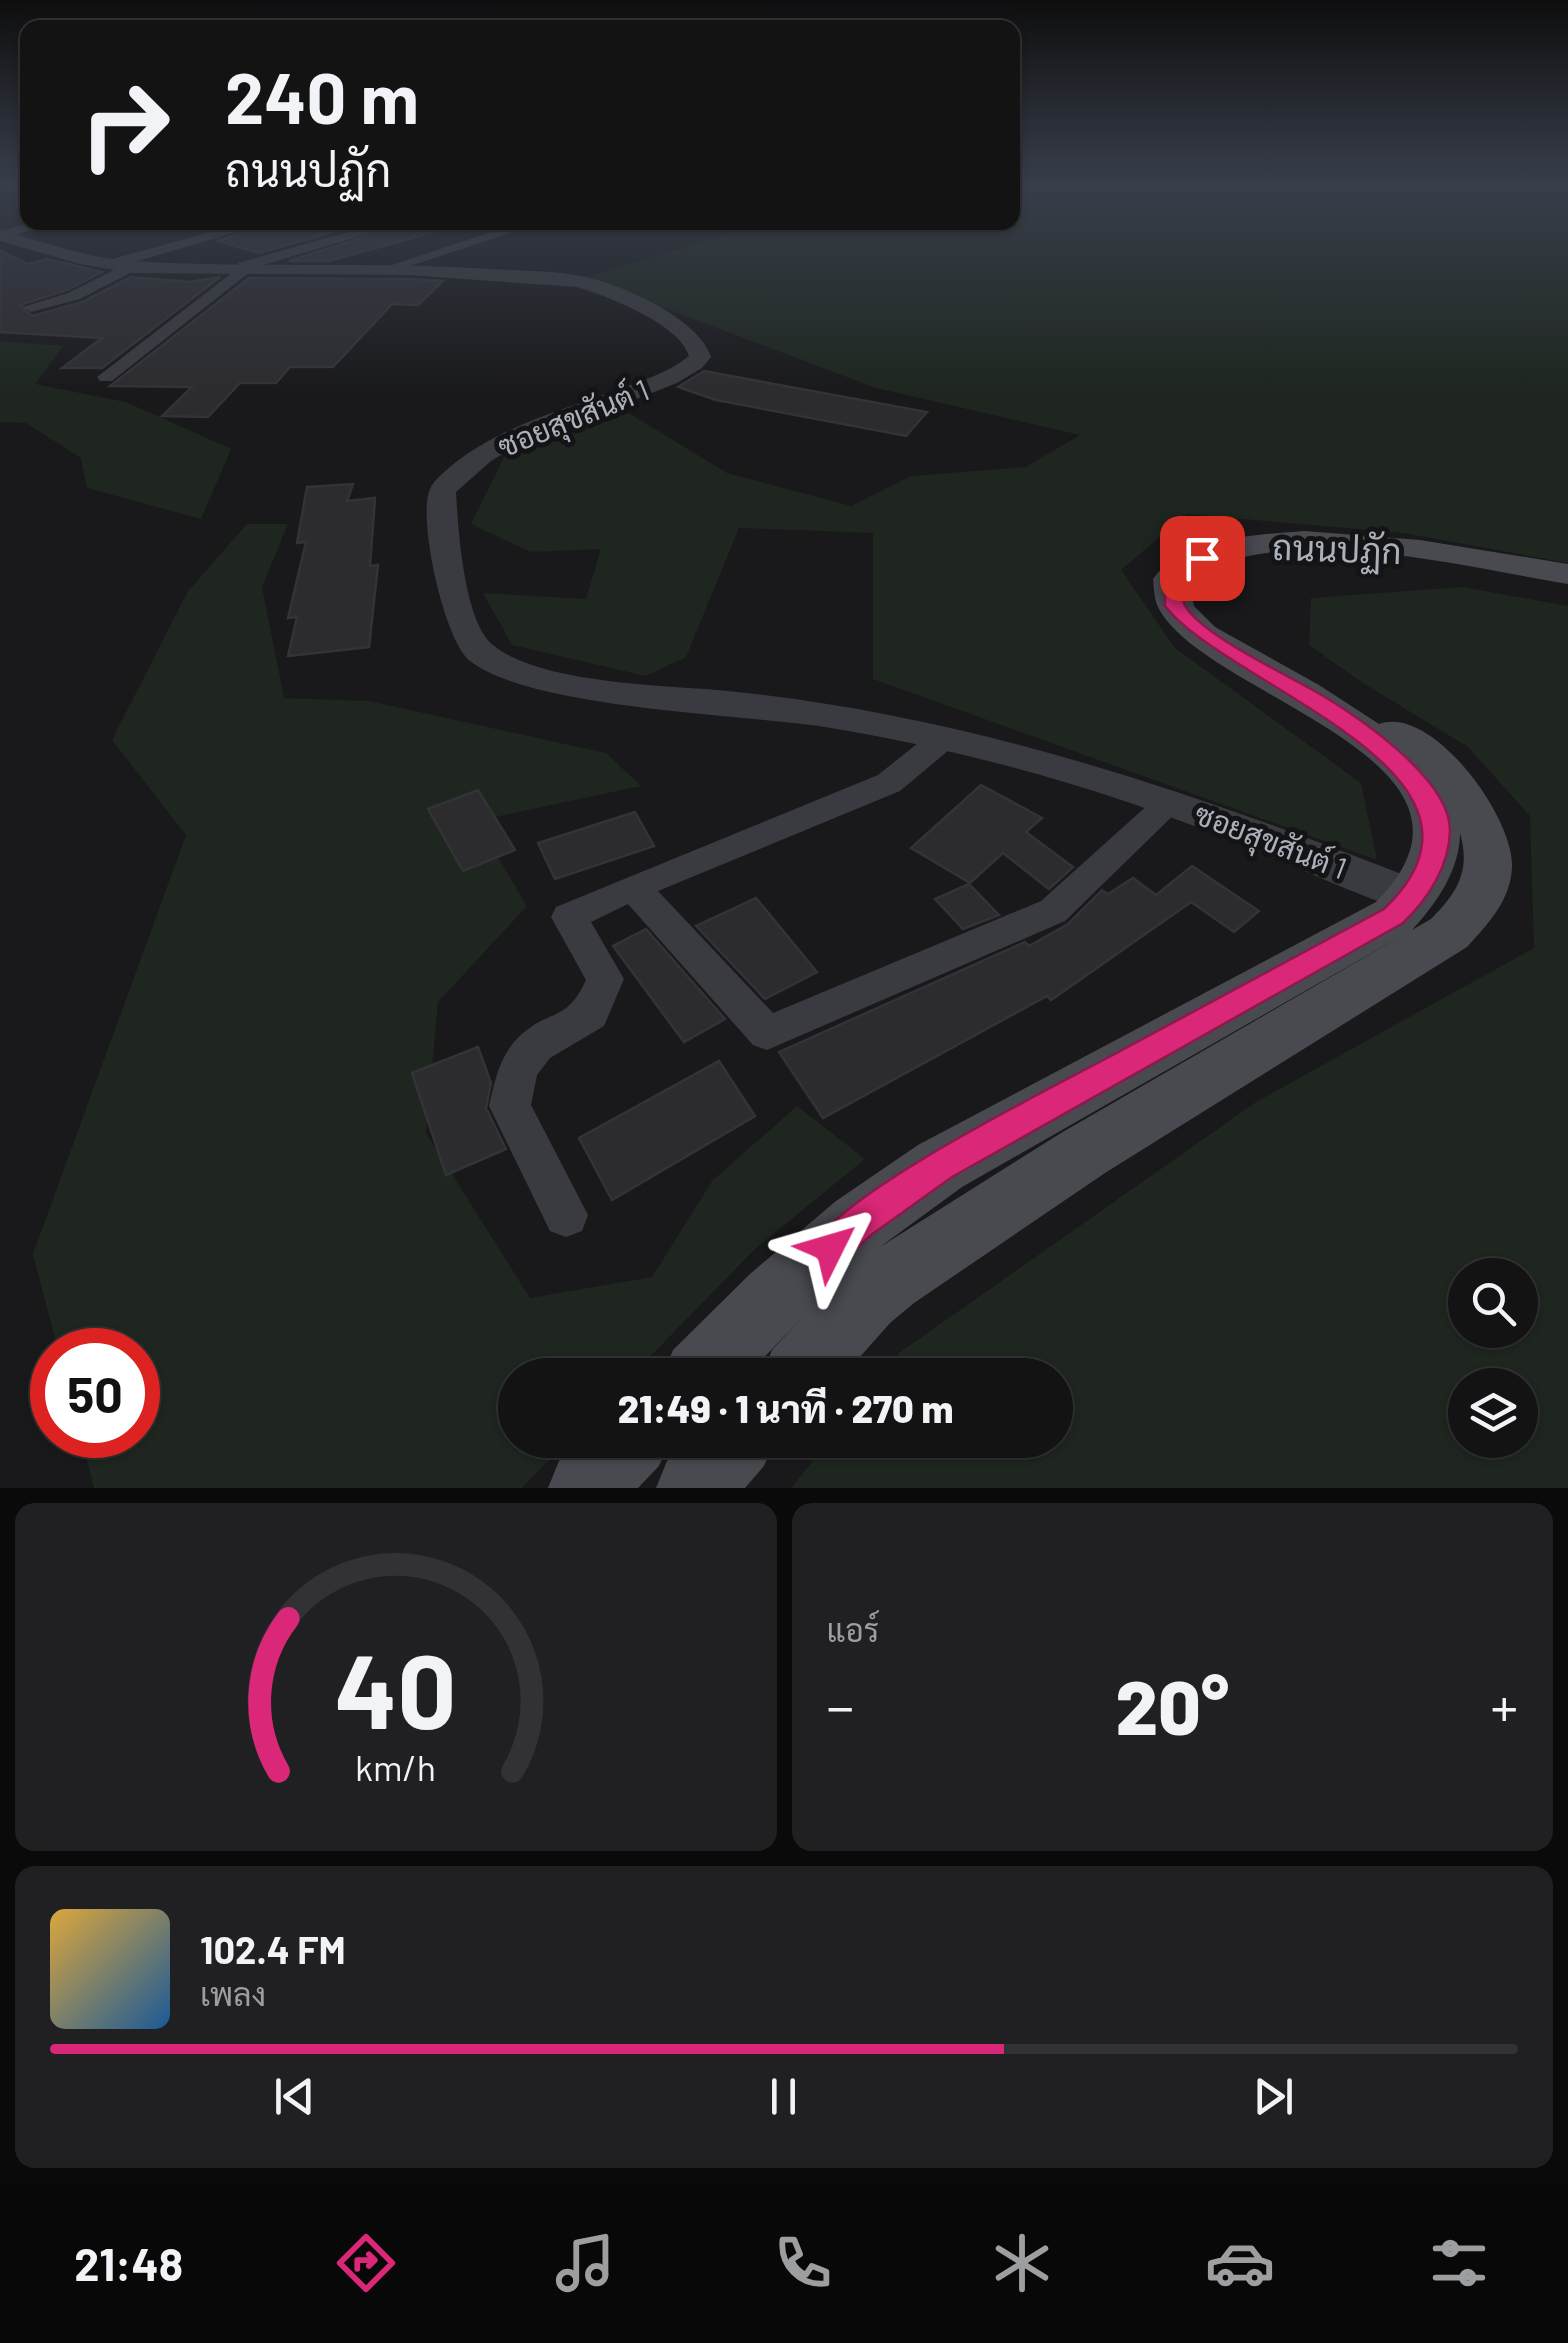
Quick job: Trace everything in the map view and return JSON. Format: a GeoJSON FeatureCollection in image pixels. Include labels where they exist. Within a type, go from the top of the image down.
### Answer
{"type":"FeatureCollection","features":[{"type":"Feature","properties":{"kind":"main road","name":"ถนนปฏัก"},"geometry":{"type":"LineString","coordinates":[[715,1358],[774,1298],[859,1223],[940,1166],[1394,916],[1414,896],[1432,856],[1438,829],[1429,802],[1405,772],[1365,734],[1305,694],[1248,664],[1185,619],[1175,606],[1171,579],[1184,566],[1222,551],[1310,541],[1392,548],[1568,574]]}},
{"type":"Feature","properties":{"kind":"main road","name":"ถนนปฏัก"},"geometry":{"type":"LineString","coordinates":[[813,1358],[890,1279],[1083,1153],[1449,932],[1479,901],[1490,866],[1486,843],[1474,808],[1456,784],[1348,698],[1243,640],[1206,600],[1205,584],[1217,573],[1243,564],[1317,556],[1434,568],[1568,589]]}},
{"type":"Feature","properties":{"kind":"main road"},"geometry":{"type":"LineString","coordinates":[[586,1488],[615,1458]]}},
{"type":"Feature","properties":{"kind":"main road"},"geometry":{"type":"LineString","coordinates":[[694,1488],[722,1458]]}},
{"type":"Feature","properties":{"kind":"street","name":"ซอยสุขสันต์ 1"},"geometry":{"type":"LineString","coordinates":[[70,254],[121,266],[390,268],[579,281],[604,288],[675,324],[700,351],[696,362],[660,382],[497,444],[463,465],[442,490],[442,516],[461,624],[479,653],[530,674],[599,688],[776,708],[944,738],[1227,820],[1414,896]]}},
{"type":"Feature","properties":{"kind":"street"},"geometry":{"type":"LineString","coordinates":[[32,308],[74,296],[121,266],[159,254]]}},
{"type":"Feature","properties":{"kind":"street"},"geometry":{"type":"LineString","coordinates":[[106,377],[246,266],[287,254]]}},
{"type":"Feature","properties":{"kind":"street"},"geometry":{"type":"LineString","coordinates":[[390,268],[434,254]]}},
{"type":"Feature","properties":{"kind":"street"},"geometry":{"type":"LineString","coordinates":[[566,1215],[510,1106],[518,1069],[536,1046],[590,1014],[605,979],[569,917],[889,783],[944,738]]}},
{"type":"Feature","properties":{"kind":"street"},"geometry":{"type":"LineString","coordinates":[[633,888],[768,1033],[1053,911],[1171,802]]}},
{"type":"Feature","properties":{"kind":"shaded area"},"geometry":{"type":"Polygon","coordinates":[[[661,254],[1568,254],[1568,563],[1403,533],[1187,514],[1121,570],[1175,648],[1361,783],[1377,860],[873,679],[873,533],[739,528],[686,657],[646,676],[512,645],[483,593],[586,599],[601,549],[531,552],[471,524],[506,453],[622,409],[727,473],[851,506],[911,476],[1026,467],[1080,435],[876,388],[584,278],[661,254]]]}},
{"type":"Feature","properties":{"kind":"shaded area"},"geometry":{"type":"Polygon","coordinates":[[[0,341],[63,346],[35,384],[126,402],[231,449],[201,519],[87,488],[81,458],[26,423],[0,422],[0,341]]]}},
{"type":"Feature","properties":{"kind":"shaded area"},"geometry":{"type":"Polygon","coordinates":[[[247,524],[288,524],[262,587],[284,698],[369,701],[606,753],[641,786],[476,821],[527,906],[438,1002],[426,1133],[530,1298],[652,1277],[712,1181],[797,1106],[865,1159],[755,1249],[649,1358],[498,1358],[498,1458],[551,1458],[522,1488],[94,1488],[87,1458],[160,1458],[160,1328],[52,1328],[33,1254],[186,835],[112,740],[188,591],[247,524]]]}},
{"type":"Feature","properties":{"kind":"shaded area"},"geometry":{"type":"Polygon","coordinates":[[[1462,587],[1568,606],[1568,1488],[791,1488],[815,1458],[1073,1458],[1073,1358],[895,1358],[1256,1102],[1534,948],[1530,816],[1468,747],[1309,645],[1311,598],[1462,587]]]}},
{"type":"Feature","properties":{"kind":"building"},"geometry":{"type":"Polygon","coordinates":[[[0,254],[28,264],[48,259],[102,272],[67,290],[20,305],[32,316],[82,302],[131,277],[190,282],[220,277],[102,368],[62,368],[102,338],[0,332],[0,254]]]}},
{"type":"Feature","properties":{"kind":"building"},"geometry":{"type":"Polygon","coordinates":[[[309,254],[353,254],[329,261],[289,261],[309,254]]]}},
{"type":"Feature","properties":{"kind":"building"},"geometry":{"type":"Polygon","coordinates":[[[249,278],[443,281],[418,305],[392,304],[333,367],[290,367],[276,383],[240,383],[208,417],[162,416],[192,387],[110,386],[249,278]]]}},
{"type":"Feature","properties":{"kind":"building"},"geometry":{"type":"Polygon","coordinates":[[[704,371],[927,412],[906,436],[716,400],[678,387],[704,371]]]}},
{"type":"Feature","properties":{"kind":"building"},"geometry":{"type":"Polygon","coordinates":[[[353,484],[347,501],[375,498],[370,566],[378,565],[369,647],[288,656],[297,617],[288,618],[306,542],[297,543],[307,487],[353,484]]]}},
{"type":"Feature","properties":{"kind":"building"},"geometry":{"type":"Polygon","coordinates":[[[981,785],[1042,818],[1026,832],[1073,867],[1049,889],[1003,853],[970,883],[911,848],[981,785]]]}},
{"type":"Feature","properties":{"kind":"building"},"geometry":{"type":"Polygon","coordinates":[[[478,790],[515,850],[463,871],[428,809],[478,790]]]}},
{"type":"Feature","properties":{"kind":"building"},"geometry":{"type":"Polygon","coordinates":[[[635,812],[654,846],[555,879],[538,843],[635,812]]]}},
{"type":"Feature","properties":{"kind":"building"},"geometry":{"type":"Polygon","coordinates":[[[1192,866],[1259,911],[1234,932],[1191,902],[1051,1000],[1047,996],[823,1118],[779,1052],[1025,942],[1029,946],[1068,924],[1102,890],[1108,894],[1133,878],[1156,895],[1192,866]]]}},
{"type":"Feature","properties":{"kind":"building"},"geometry":{"type":"Polygon","coordinates":[[[969,884],[999,915],[963,929],[935,899],[969,884]]]}},
{"type":"Feature","properties":{"kind":"building"},"geometry":{"type":"Polygon","coordinates":[[[756,898],[817,972],[765,999],[696,926],[756,898]]]}},
{"type":"Feature","properties":{"kind":"building"},"geometry":{"type":"Polygon","coordinates":[[[646,929],[725,1019],[684,1042],[613,946],[646,929]]]}},
{"type":"Feature","properties":{"kind":"building"},"geometry":{"type":"Polygon","coordinates":[[[478,1047],[491,1083],[486,1108],[506,1149],[446,1175],[412,1073],[478,1047]]]}},
{"type":"Feature","properties":{"kind":"building"},"geometry":{"type":"Polygon","coordinates":[[[719,1061],[755,1116],[612,1200],[579,1138],[719,1061]]]}},
{"type":"Feature","properties":{"kind":"route"},"geometry":{"type":"LineString","coordinates":[[830,1248],[940,1166],[1394,916],[1424,879],[1438,829],[1429,802],[1405,772],[1365,734],[1200,632],[1175,606],[1171,579],[1184,566],[1202,558]]}}]}
